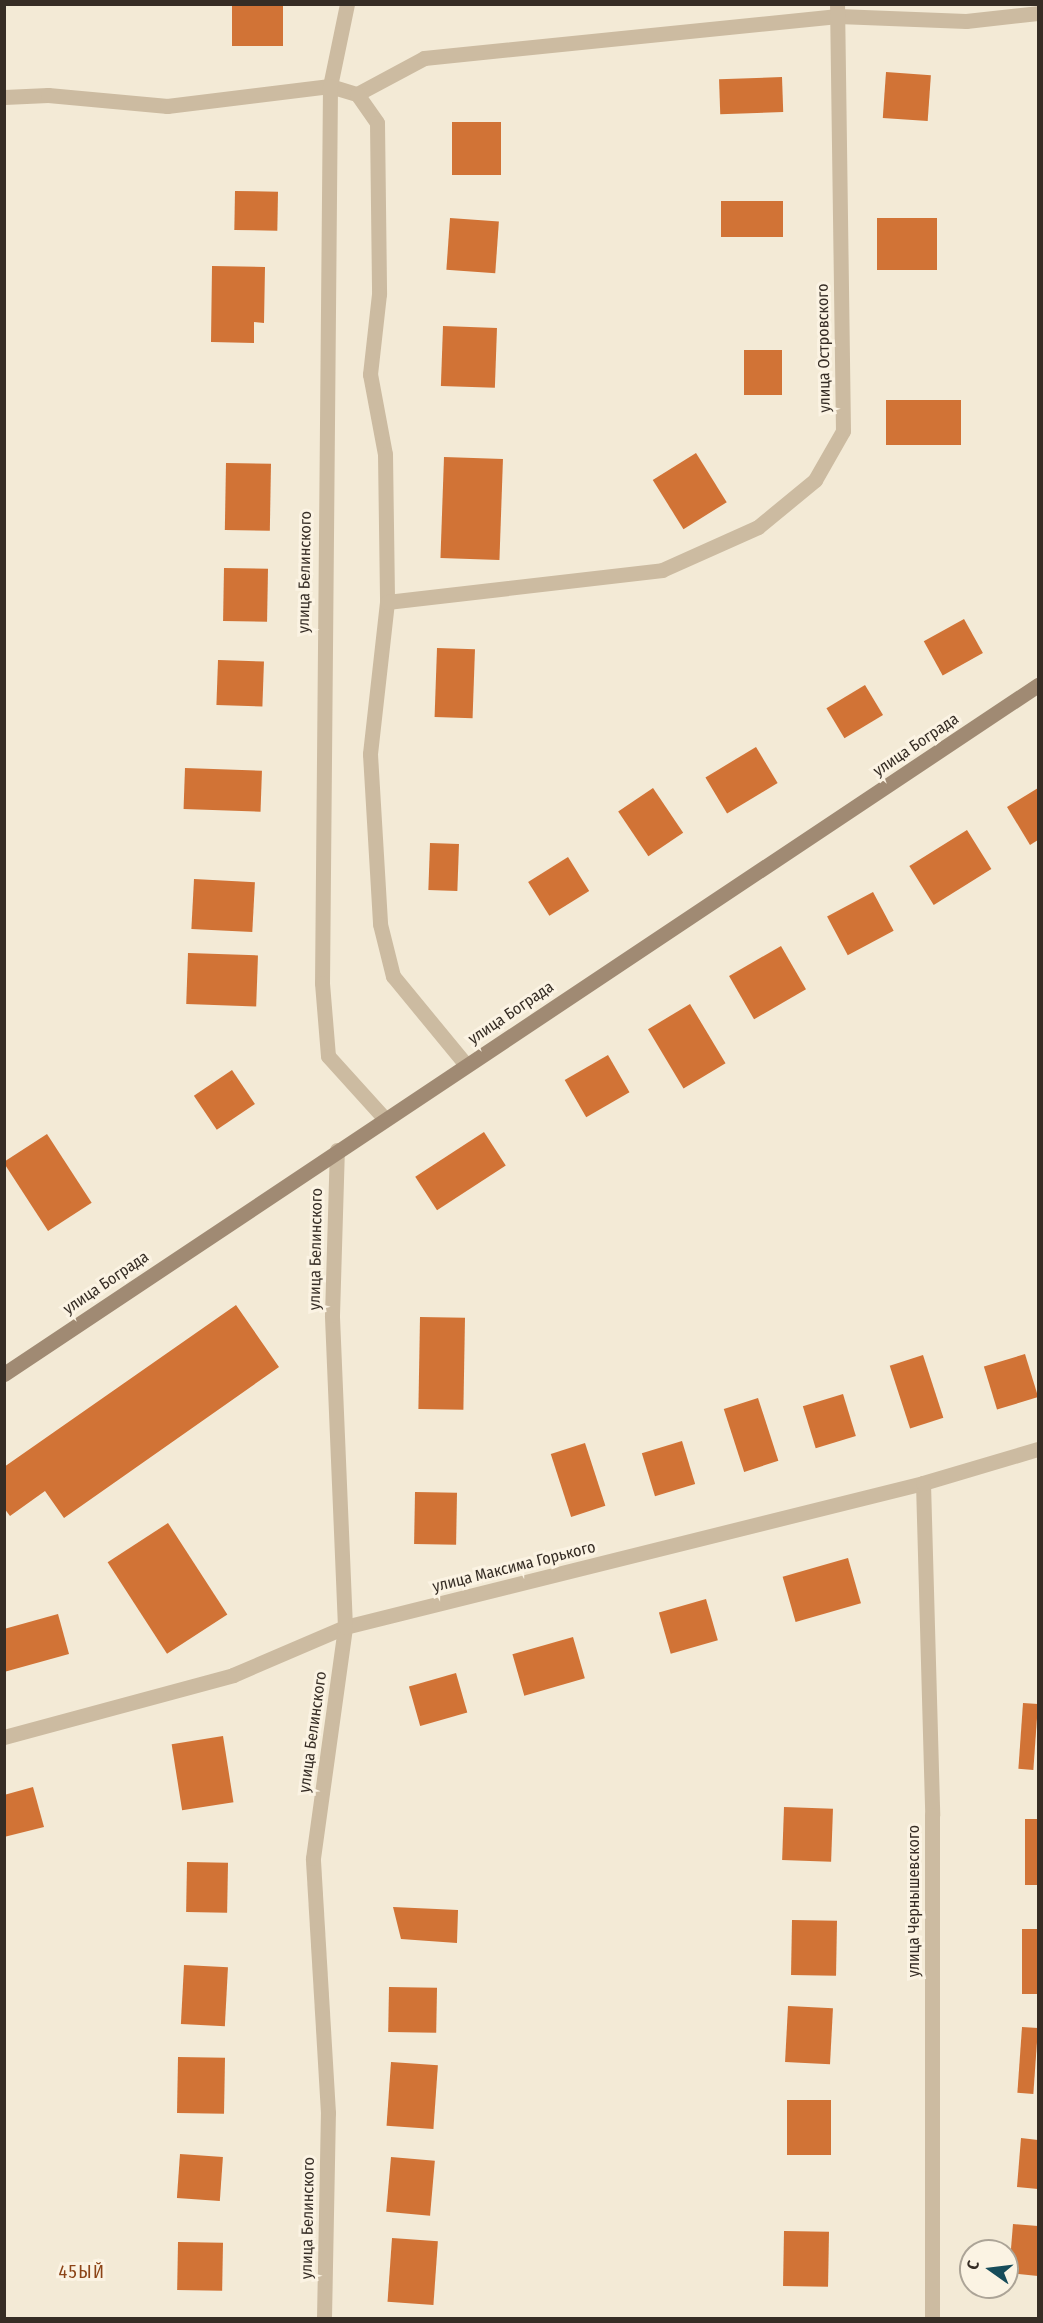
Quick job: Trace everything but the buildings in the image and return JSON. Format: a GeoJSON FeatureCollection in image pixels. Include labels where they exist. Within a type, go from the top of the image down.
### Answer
{"type":"FeatureCollection","features":[{"type":"Feature","properties":{"kind":"main road","name":"улица Бограда"},"geometry":{"type":"LineString","coordinates":[[4,1374],[337,1149],[1038,685]]}},
{"type":"Feature","properties":{"kind":"street","name":"улица Белинского"},"geometry":{"type":"LineString","coordinates":[[346,4],[330,86],[322,983],[328,1056],[385,1119]]}},
{"type":"Feature","properties":{"kind":"street"},"geometry":{"type":"LineString","coordinates":[[357,94],[424,58],[837,10],[966,21],[1038,13]]}},
{"type":"Feature","properties":{"kind":"street","name":"улица Островского"},"geometry":{"type":"LineString","coordinates":[[387,602],[662,570],[758,527],[815,480],[843,431],[837,10]]}},
{"type":"Feature","properties":{"kind":"street"},"geometry":{"type":"LineString","coordinates":[[4,97],[48,95],[167,106],[330,86],[357,94],[377,123],[379,294],[369,374],[385,454],[387,602],[370,754],[380,924],[393,976],[466,1065]]}},
{"type":"Feature","properties":{"kind":"street","name":"улица Белинского"},"geometry":{"type":"LineString","coordinates":[[324,2319],[328,2113],[313,1858],[345,1627],[332,1315],[337,1149]]}},
{"type":"Feature","properties":{"kind":"street","name":"улица Максима Горького"},"geometry":{"type":"LineString","coordinates":[[4,1737],[233,1675],[345,1627],[923,1483],[1038,1449]]}},
{"type":"Feature","properties":{"kind":"street","name":"улица Чернышевского"},"geometry":{"type":"LineString","coordinates":[[923,1483],[932,1815],[932,2319]]}},
{"type":"Feature","properties":{"kind":"district","name":"45ЫЙ"},"geometry":{"type":"Point","coordinates":[82,2272]}}]}
